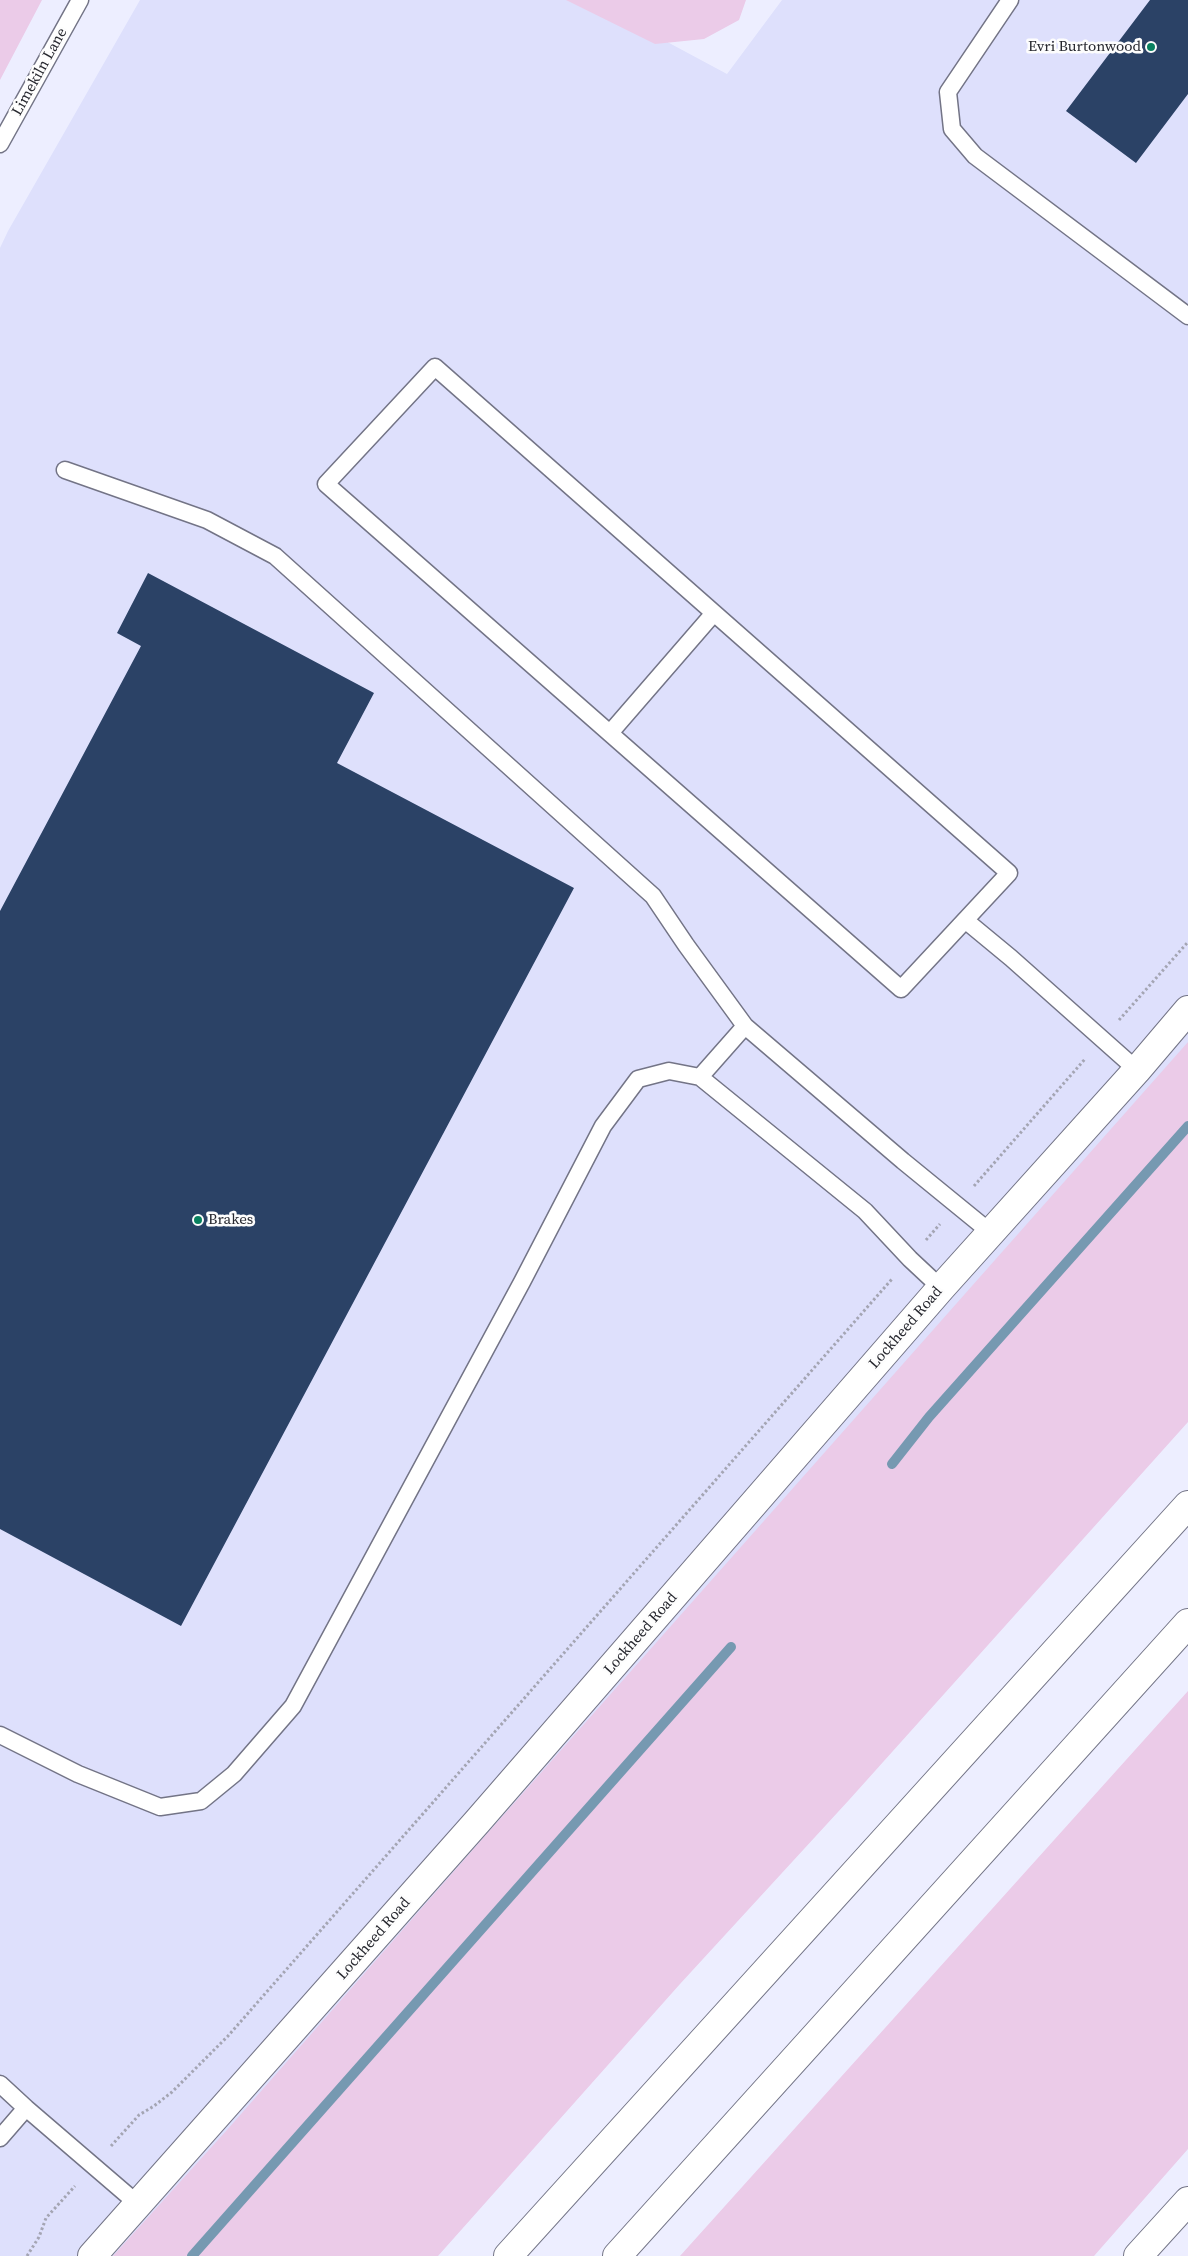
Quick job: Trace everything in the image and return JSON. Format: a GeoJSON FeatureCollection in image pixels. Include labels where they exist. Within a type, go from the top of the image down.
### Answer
{"type":"FeatureCollection","features":[{"type":"Feature","properties":{"kind":"main road","name":"Lockheed Road"},"geometry":{"type":"LineString","coordinates":[[92,2256],[484,1814],[990,1232],[1137,1070],[1188,1010]]}},
{"type":"Feature","properties":{"kind":"main road"},"geometry":{"type":"LineString","coordinates":[[508,2256],[1188,1505]]}},
{"type":"Feature","properties":{"kind":"main road"},"geometry":{"type":"LineString","coordinates":[[617,2256],[1188,1623]]}},
{"type":"Feature","properties":{"kind":"main road"},"geometry":{"type":"LineString","coordinates":[[1138,2256],[1188,2201]]}},
{"type":"Feature","properties":{"kind":"lane","name":"Limekiln Lane"},"geometry":{"type":"LineString","coordinates":[[0,144],[80,0]]}},
{"type":"Feature","properties":{"kind":"lane"},"geometry":{"type":"LineString","coordinates":[[1010,0],[948,92],[952,129],[975,156],[1188,316]]}},
{"type":"Feature","properties":{"kind":"lane"},"geometry":{"type":"LineString","coordinates":[[436,367],[1008,873],[901,989],[610,732],[326,484],[436,367]]}},
{"type":"Feature","properties":{"kind":"lane"},"geometry":{"type":"LineString","coordinates":[[64,470],[206,520],[275,556],[653,896],[745,1026],[902,1161],[990,1232]]}},
{"type":"Feature","properties":{"kind":"lane"},"geometry":{"type":"LineString","coordinates":[[610,732],[714,613]]}},
{"type":"Feature","properties":{"kind":"lane"},"geometry":{"type":"LineString","coordinates":[[965,920],[1011,958],[1137,1070]]}},
{"type":"Feature","properties":{"kind":"lane"},"geometry":{"type":"LineString","coordinates":[[700,1077],[745,1026]]}},
{"type":"Feature","properties":{"kind":"lane"},"geometry":{"type":"LineString","coordinates":[[0,1735],[78,1774],[160,1807],[201,1801],[234,1774],[293,1706],[522,1282],[603,1126],[638,1079],[669,1071],[700,1077],[865,1212],[941,1288]]}},
{"type":"Feature","properties":{"kind":"lane"},"geometry":{"type":"LineString","coordinates":[[0,2084],[139,2205]]}},
{"type":"Feature","properties":{"kind":"lane"},"geometry":{"type":"LineString","coordinates":[[0,2138],[26,2108]]}},
{"type":"Feature","properties":{"kind":"path"},"geometry":{"type":"LineString","coordinates":[[1124,1015],[1188,942]]}},
{"type":"Feature","properties":{"kind":"path"},"geometry":{"type":"LineString","coordinates":[[128,2127],[139,2115],[172,2092],[228,2036],[1080,1065]]}},
{"type":"Feature","properties":{"kind":"path"},"geometry":{"type":"LineString","coordinates":[[27,2256],[39,2237],[46,2218],[55,2207]]}},
{"type":"Feature","properties":{"kind":"shaded area"},"geometry":{"type":"Polygon","coordinates":[[[0,0],[42,0],[0,80],[0,0]]]}},
{"type":"Feature","properties":{"kind":"shaded area"},"geometry":{"type":"Polygon","coordinates":[[[140,0],[589,0],[727,74],[782,0],[1188,0],[1188,1288],[335,2256],[0,2256],[0,248],[140,0]]]}},
{"type":"Feature","properties":{"kind":"shaded area"},"geometry":{"type":"Polygon","coordinates":[[[566,0],[746,0],[739,20],[704,39],[655,44],[566,0]]]}},
{"type":"Feature","properties":{"kind":"shaded area"},"geometry":{"type":"Polygon","coordinates":[[[1188,1042],[1188,1422],[849,1800],[680,1984],[438,2256],[113,2256],[227,2130],[1188,1042]]]}},
{"type":"Feature","properties":{"kind":"shaded area"},"geometry":{"type":"Polygon","coordinates":[[[1188,1691],[1188,2149],[1094,2256],[680,2256],[1188,1691]]]}},
{"type":"Feature","properties":{"kind":"building","name":"Evri Burtonwood"},"geometry":{"type":"Polygon","coordinates":[[[1150,0],[1188,0],[1188,94],[1136,163],[1066,111],[1150,0]]]}},
{"type":"Feature","properties":{"kind":"building","name":"Brakes"},"geometry":{"type":"Polygon","coordinates":[[[148,573],[374,693],[337,763],[574,888],[181,1626],[0,1529],[0,911],[141,646],[117,633],[148,573]]]}},
{"type":"Feature","properties":{"kind":"waterway"},"geometry":{"type":"LineString","coordinates":[[892,1464],[929,1417],[1188,1126]]}},
{"type":"Feature","properties":{"kind":"waterway"},"geometry":{"type":"LineString","coordinates":[[192,2256],[731,1647]]}},
{"type":"Feature","properties":{"kind":"place","name":"Evri Burtonwood"},"geometry":{"type":"Point","coordinates":[1151,47]}},
{"type":"Feature","properties":{"kind":"place","name":"Brakes"},"geometry":{"type":"Point","coordinates":[198,1220]}}]}
